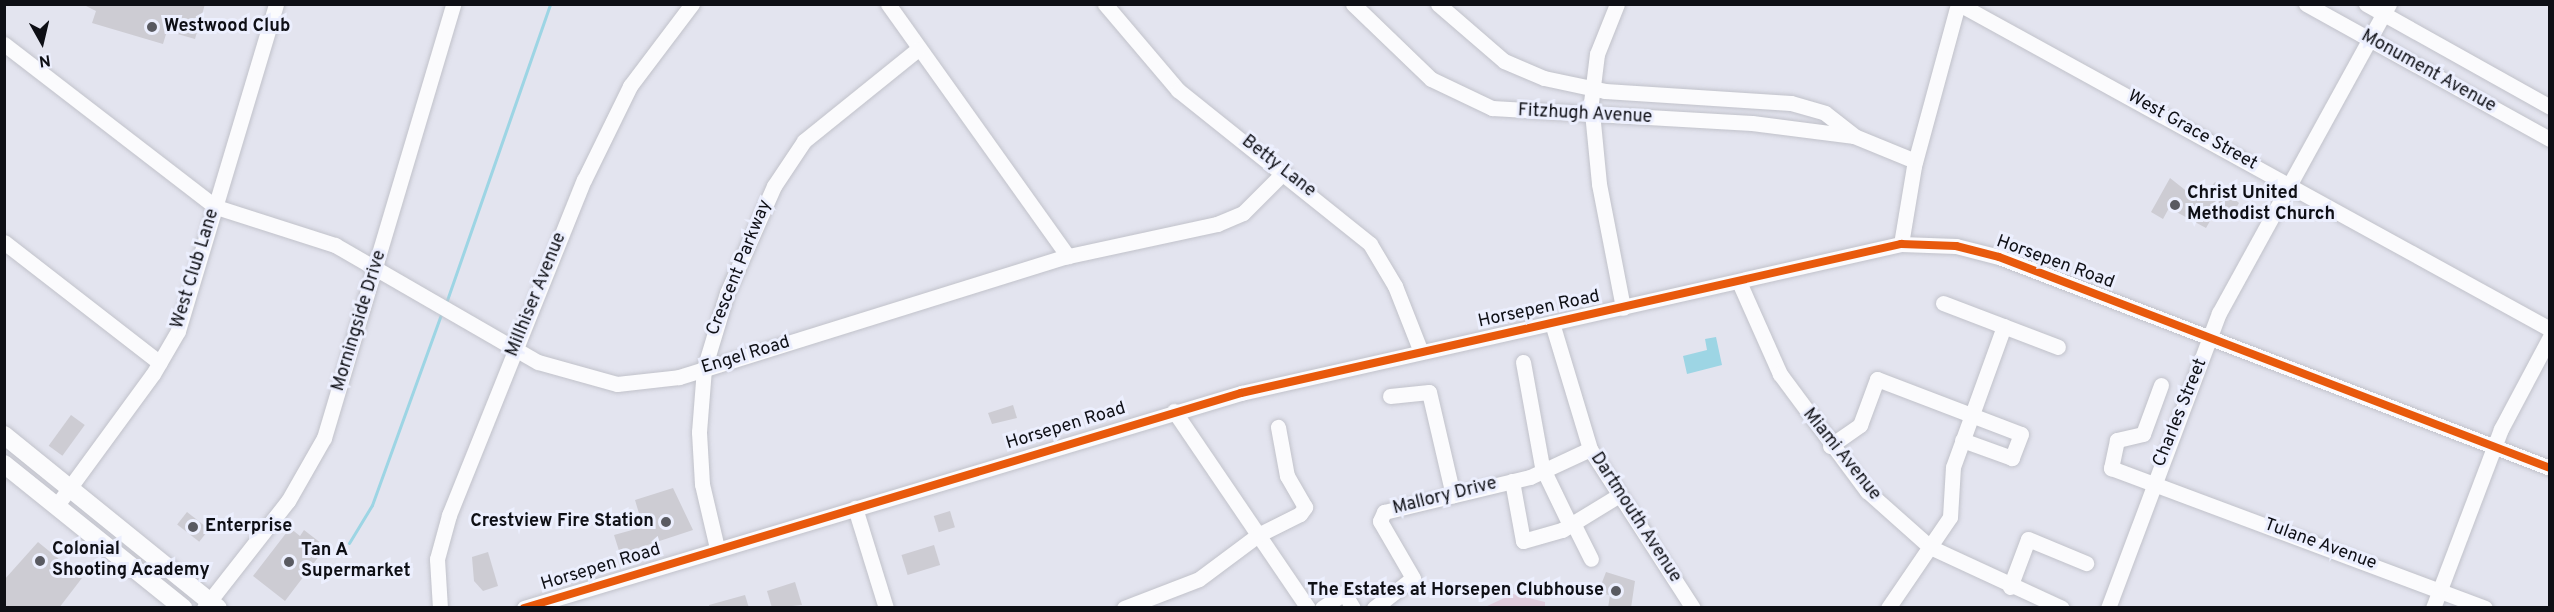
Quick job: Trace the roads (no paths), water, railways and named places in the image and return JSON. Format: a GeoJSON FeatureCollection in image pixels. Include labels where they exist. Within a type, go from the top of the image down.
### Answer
{"type":"FeatureCollection","features":[{"type":"Feature","properties":{"kind":"main road"},"geometry":{"type":"LineString","coordinates":[[4,435],[211,605]]}},
{"type":"Feature","properties":{"kind":"main road"},"geometry":{"type":"LineString","coordinates":[[4,464],[183,608]]}},
{"type":"Feature","properties":{"kind":"street","name":"West Club Lane"},"geometry":{"type":"LineString","coordinates":[[57,505],[160,363],[178,331],[276,4]]}},
{"type":"Feature","properties":{"kind":"street","name":"Morningside Drive"},"geometry":{"type":"LineString","coordinates":[[211,605],[315,458],[376,267],[453,4]]}},
{"type":"Feature","properties":{"kind":"street","name":"Millhiser Avenue"},"geometry":{"type":"LineString","coordinates":[[440,608],[438,551],[515,350],[618,107],[658,45],[692,4]]}},
{"type":"Feature","properties":{"kind":"street"},"geometry":{"type":"LineString","coordinates":[[888,4],[1068,256]]}},
{"type":"Feature","properties":{"kind":"street","name":"Betty Lane"},"geometry":{"type":"LineString","coordinates":[[1105,4],[1166,79],[1284,172],[1370,244],[1395,286],[1421,352]]}},
{"type":"Feature","properties":{"kind":"street","name":"Fitzhugh Avenue"},"geometry":{"type":"LineString","coordinates":[[1353,4],[1431,79],[1468,100],[1513,112],[1752,123],[1854,136],[1916,161]]}},
{"type":"Feature","properties":{"kind":"street","name":"Fitzhugh Avenue"},"geometry":{"type":"LineString","coordinates":[[1438,4],[1511,65],[1592,88],[1791,103],[1825,113],[1854,136]]}},
{"type":"Feature","properties":{"kind":"street"},"geometry":{"type":"LineString","coordinates":[[1617,4],[1602,37],[1592,88],[1592,117],[1623,308]]}},
{"type":"Feature","properties":{"kind":"street"},"geometry":{"type":"LineString","coordinates":[[1942,4],[1948,4]]}},
{"type":"Feature","properties":{"kind":"street"},"geometry":{"type":"LineString","coordinates":[[1901,244],[1916,161],[1958,4]]}},
{"type":"Feature","properties":{"kind":"street","name":"West Grace Street"},"geometry":{"type":"LineString","coordinates":[[1958,4],[2550,329]]}},
{"type":"Feature","properties":{"kind":"street","name":"Monument Avenue"},"geometry":{"type":"LineString","coordinates":[[2306,4],[2550,139]]}},
{"type":"Feature","properties":{"kind":"street","name":"Monument Avenue"},"geometry":{"type":"LineString","coordinates":[[2366,4],[2387,10],[2550,107]]}},
{"type":"Feature","properties":{"kind":"street","name":"Charles Street"},"geometry":{"type":"LineString","coordinates":[[2108,608],[2208,336],[2387,10]]}},
{"type":"Feature","properties":{"kind":"street"},"geometry":{"type":"LineString","coordinates":[[4,44],[216,207]]}},
{"type":"Feature","properties":{"kind":"street","name":"Crescent Parkway"},"geometry":{"type":"LineString","coordinates":[[717,548],[699,460],[705,369],[727,293],[792,156],[826,119],[918,49]]}},
{"type":"Feature","properties":{"kind":"street","name":"Engel Road"},"geometry":{"type":"LineString","coordinates":[[216,207],[305,233],[376,267],[515,350],[569,374],[617,384],[705,369],[1068,256],[1232,219],[1284,172]]}},
{"type":"Feature","properties":{"kind":"street"},"geometry":{"type":"LineString","coordinates":[[4,242],[160,363]]}},
{"type":"Feature","properties":{"kind":"street","name":"Horsepen Road"},"geometry":{"type":"LineString","coordinates":[[524,608],[1174,411],[1421,352],[1901,244],[1956,246],[1999,257],[2550,468]]}},
{"type":"Feature","properties":{"kind":"street","name":"Miami Avenue"},"geometry":{"type":"LineString","coordinates":[[1739,282],[1776,368],[1830,446],[1867,491],[1930,547],[2010,586],[2062,608]]}},
{"type":"Feature","properties":{"kind":"street"},"geometry":{"type":"LineString","coordinates":[[1943,303],[2058,347]]}},
{"type":"Feature","properties":{"kind":"street","name":"Dartmouth Avenue"},"geometry":{"type":"LineString","coordinates":[[1552,323],[1590,449],[1616,497],[1693,608]]}},
{"type":"Feature","properties":{"kind":"street"},"geometry":{"type":"LineString","coordinates":[[1888,608],[1950,517],[1950,478],[2004,326]]}},
{"type":"Feature","properties":{"kind":"street"},"geometry":{"type":"LineString","coordinates":[[2433,608],[2494,447],[2550,338]]}},
{"type":"Feature","properties":{"kind":"street"},"geometry":{"type":"LineString","coordinates":[[1523,362],[1544,471],[1591,559]]}},
{"type":"Feature","properties":{"kind":"street"},"geometry":{"type":"LineString","coordinates":[[1830,446],[1863,422],[1878,379],[2021,434],[2012,458],[1962,440]]}},
{"type":"Feature","properties":{"kind":"street","name":"Tulane Avenue"},"geometry":{"type":"LineString","coordinates":[[2161,385],[2143,434],[2116,440],[2111,468],[2154,482],[2485,608]]}},
{"type":"Feature","properties":{"kind":"street"},"geometry":{"type":"LineString","coordinates":[[1390,396],[1429,392],[1454,495]]}},
{"type":"Feature","properties":{"kind":"street"},"geometry":{"type":"LineString","coordinates":[[1174,411],[1308,608]]}},
{"type":"Feature","properties":{"kind":"street"},"geometry":{"type":"LineString","coordinates":[[1124,608],[1199,579],[1258,535],[1274,532],[1305,507],[1287,476],[1278,427]]}},
{"type":"Feature","properties":{"kind":"street","name":"Mallory Drive"},"geometry":{"type":"LineString","coordinates":[[1374,608],[1413,578],[1380,521],[1384,512],[1512,481],[1544,471],[1590,449]]}},
{"type":"Feature","properties":{"kind":"street"},"geometry":{"type":"LineString","coordinates":[[1512,481],[1523,541],[1571,524],[1616,497]]}},
{"type":"Feature","properties":{"kind":"street"},"geometry":{"type":"LineString","coordinates":[[855,508],[886,608]]}},
{"type":"Feature","properties":{"kind":"street"},"geometry":{"type":"LineString","coordinates":[[2010,586],[2028,539],[2086,563]]}},
{"type":"Feature","properties":{"kind":"street"},"geometry":{"type":"LineString","coordinates":[[1322,608],[1344,592],[1353,608]]}},
{"type":"Feature","properties":{"kind":"water"},"geometry":{"type":"Polygon","coordinates":[[[1716,337],[1722,365],[1687,374],[1683,356],[1707,350],[1705,339],[1716,337]]]}},
{"type":"Feature","properties":{"kind":"waterway"},"geometry":{"type":"LineString","coordinates":[[446,303],[550,4]]}},
{"type":"Feature","properties":{"kind":"waterway"},"geometry":{"type":"LineString","coordinates":[[349,543],[372,505],[442,312]]}},
{"type":"Feature","properties":{"kind":"place","name":"Westwood Club"},"geometry":{"type":"Point","coordinates":[152,27]}},
{"type":"Feature","properties":{"kind":"place","name":"Christ United Methodist Church"},"geometry":{"type":"Point","coordinates":[2175,205]}},
{"type":"Feature","properties":{"kind":"place","name":"Crestview Fire Station"},"geometry":{"type":"Point","coordinates":[666,522]}},
{"type":"Feature","properties":{"kind":"place","name":"Enterprise"},"geometry":{"type":"Point","coordinates":[193,527]}},
{"type":"Feature","properties":{"kind":"place","name":"Colonial Shooting Academy"},"geometry":{"type":"Point","coordinates":[40,561]}},
{"type":"Feature","properties":{"kind":"place","name":"Tan A Supermarket"},"geometry":{"type":"Point","coordinates":[289,562]}},
{"type":"Feature","properties":{"kind":"place","name":"The Estates at Horsepen Clubhouse"},"geometry":{"type":"Point","coordinates":[1616,591]}}]}
